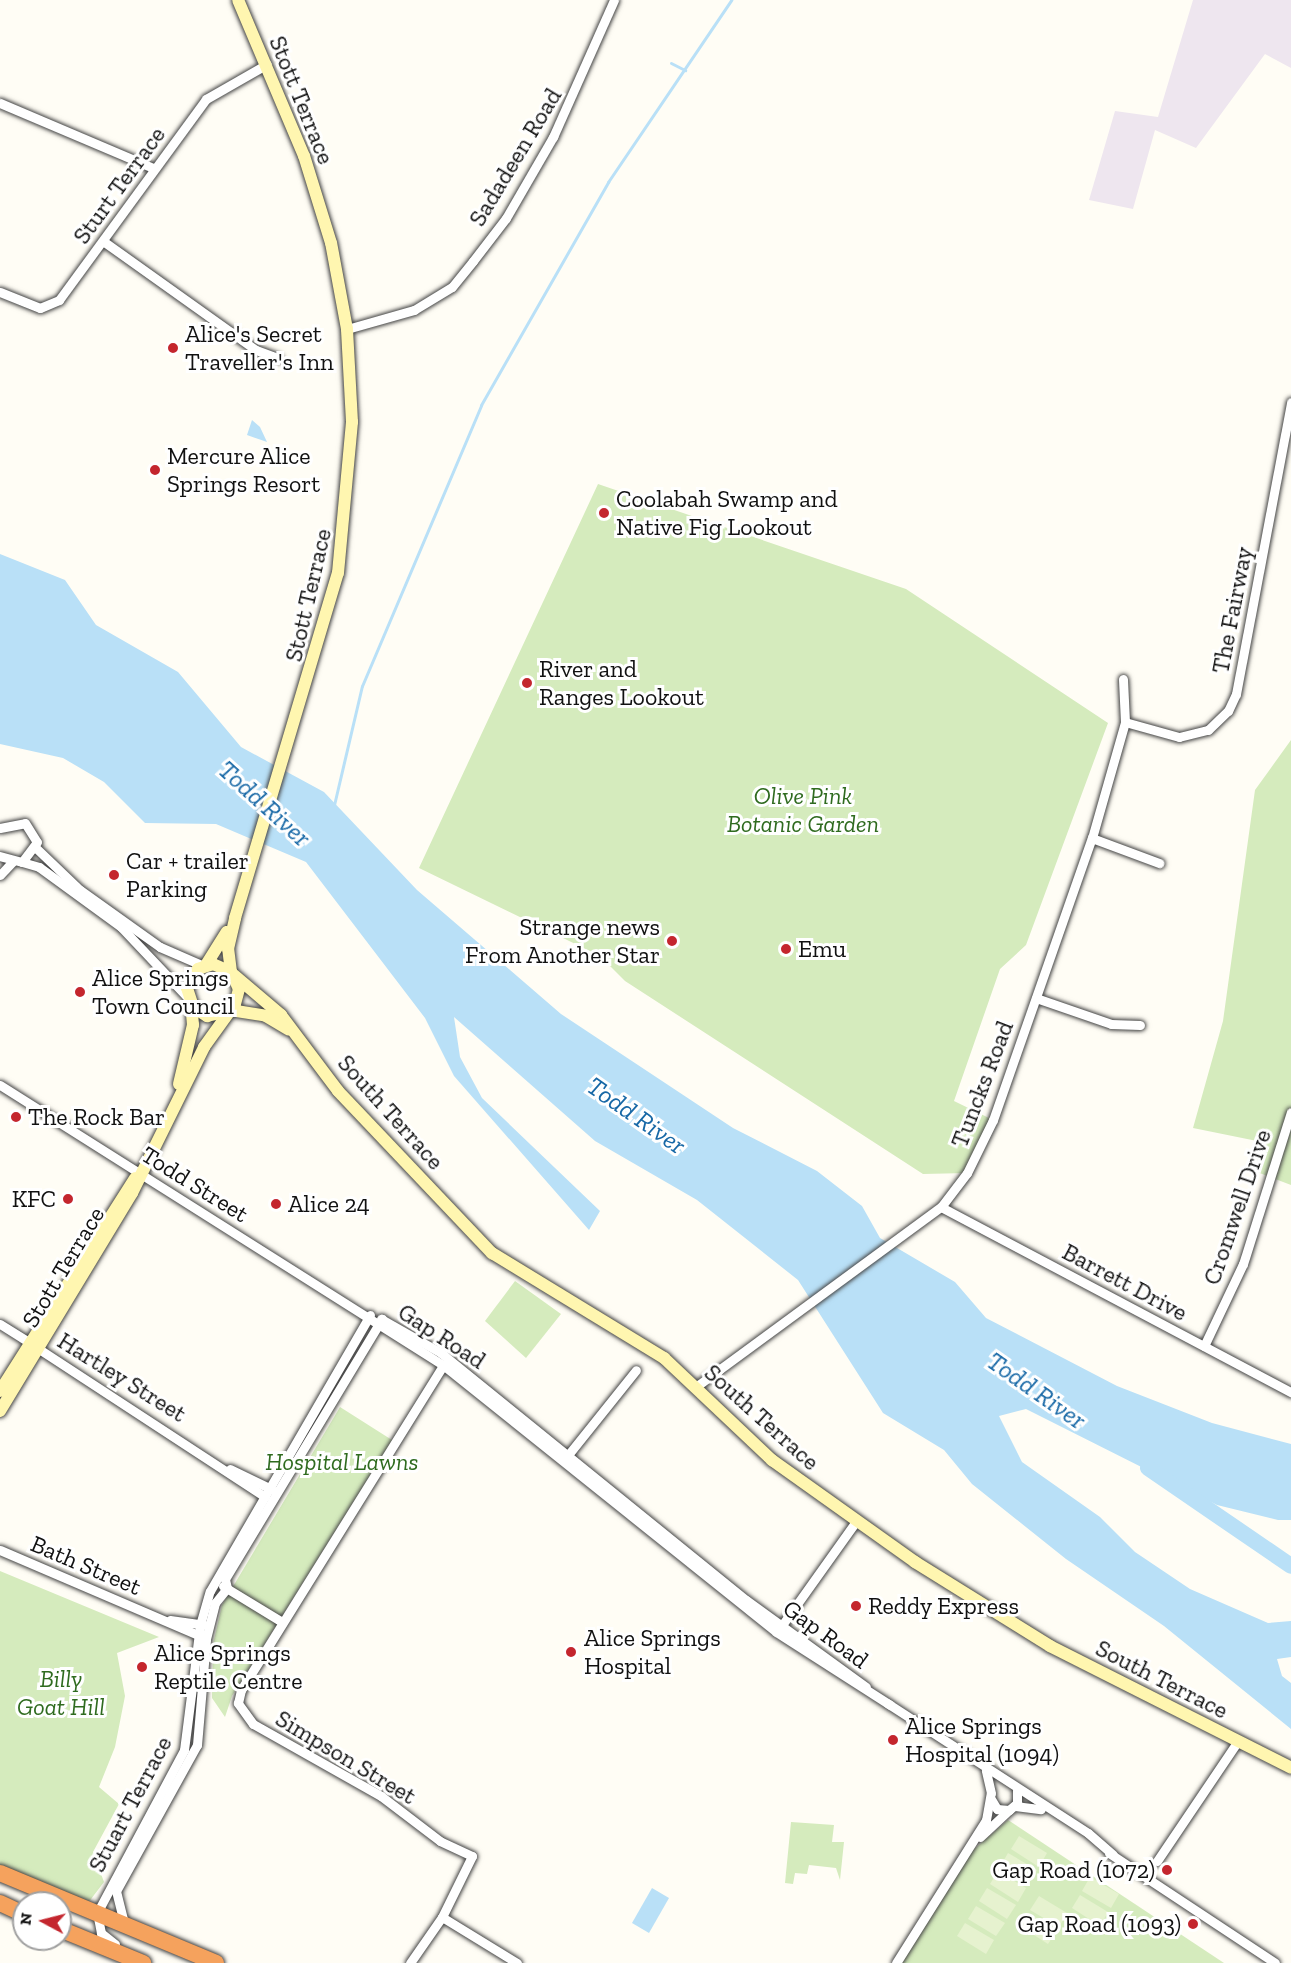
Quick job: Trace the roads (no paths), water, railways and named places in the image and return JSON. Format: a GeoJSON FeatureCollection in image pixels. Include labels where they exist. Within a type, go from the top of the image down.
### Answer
{"type":"FeatureCollection","features":[{"type":"Feature","properties":{"kind":"highway"},"geometry":{"type":"LineString","coordinates":[[0,1873],[216,1963]]}},
{"type":"Feature","properties":{"kind":"highway"},"geometry":{"type":"LineString","coordinates":[[72,1934],[143,1963]]}},
{"type":"Feature","properties":{"kind":"main road","name":"Stott Terrace"},"geometry":{"type":"LineString","coordinates":[[233,974],[228,949],[235,918],[295,730],[344,540],[352,422],[347,329],[317,196],[267,64],[238,0]]}},
{"type":"Feature","properties":{"kind":"main road","name":"Stott Terrace"},"geometry":{"type":"LineString","coordinates":[[205,966],[235,918]]}},
{"type":"Feature","properties":{"kind":"main road"},"geometry":{"type":"LineString","coordinates":[[205,966],[233,974],[238,997],[229,1010],[207,1016],[189,1000],[189,981],[205,966]]}},
{"type":"Feature","properties":{"kind":"main road","name":"South Terrace"},"geometry":{"type":"LineString","coordinates":[[233,974],[298,1037],[338,1091],[492,1253],[639,1341],[697,1386],[772,1460],[857,1520],[1050,1646],[1291,1768]]}},
{"type":"Feature","properties":{"kind":"main road","name":"Stott Terrace"},"geometry":{"type":"LineString","coordinates":[[167,1122],[190,1046],[189,1000]]}},
{"type":"Feature","properties":{"kind":"main road","name":"Stott Terrace"},"geometry":{"type":"LineString","coordinates":[[0,1411],[35,1346],[140,1173],[229,1010]]}},
{"type":"Feature","properties":{"kind":"main road","name":"South Terrace"},"geometry":{"type":"LineString","coordinates":[[229,1010],[266,1016],[298,1037]]}},
{"type":"Feature","properties":{"kind":"main road","name":"Stott Terrace"},"geometry":{"type":"LineString","coordinates":[[0,1391],[35,1346]]}},
{"type":"Feature","properties":{"kind":"street","name":"Sadadeen Road"},"geometry":{"type":"LineString","coordinates":[[347,329],[414,310],[452,287],[506,218],[553,137],[614,0]]}},
{"type":"Feature","properties":{"kind":"street","name":"Sturt Terrace"},"geometry":{"type":"LineString","coordinates":[[0,292],[40,308],[49,306],[103,241],[153,168],[206,99],[267,64]]}},
{"type":"Feature","properties":{"kind":"street"},"geometry":{"type":"LineString","coordinates":[[0,103],[153,168]]}},
{"type":"Feature","properties":{"kind":"street"},"geometry":{"type":"LineString","coordinates":[[103,241],[255,350],[278,358]]}},
{"type":"Feature","properties":{"kind":"street","name":"The Fairway"},"geometry":{"type":"LineString","coordinates":[[1125,722],[1179,737],[1208,730],[1228,711],[1236,694],[1291,402]]}},
{"type":"Feature","properties":{"kind":"street","name":"Tuncks Road"},"geometry":{"type":"LineString","coordinates":[[697,1386],[941,1207],[983,1143],[1092,838],[1125,722],[1123,679]]}},
{"type":"Feature","properties":{"kind":"street"},"geometry":{"type":"LineString","coordinates":[[1,826],[19,821],[30,826],[36,848],[80,890],[160,947],[205,966]]}},
{"type":"Feature","properties":{"kind":"street"},"geometry":{"type":"LineString","coordinates":[[1092,838],[1159,863]]}},
{"type":"Feature","properties":{"kind":"street"},"geometry":{"type":"LineString","coordinates":[[22,862],[36,848]]}},
{"type":"Feature","properties":{"kind":"street"},"geometry":{"type":"LineString","coordinates":[[0,856],[12,862],[22,862],[39,867],[121,927],[189,1000]]}},
{"type":"Feature","properties":{"kind":"street"},"geometry":{"type":"LineString","coordinates":[[0,875],[12,862]]}},
{"type":"Feature","properties":{"kind":"street"},"geometry":{"type":"LineString","coordinates":[[1036,998],[1111,1024],[1140,1025]]}},
{"type":"Feature","properties":{"kind":"street","name":"Todd Street"},"geometry":{"type":"LineString","coordinates":[[0,1085],[370,1315]]}},
{"type":"Feature","properties":{"kind":"street","name":"Cromwell Drive"},"geometry":{"type":"LineString","coordinates":[[1204,1346],[1243,1264],[1291,1112]]}},
{"type":"Feature","properties":{"kind":"street","name":"Barrett Drive"},"geometry":{"type":"LineString","coordinates":[[941,1207],[1291,1392]]}},
{"type":"Feature","properties":{"kind":"street","name":"Gap Road"},"geometry":{"type":"LineString","coordinates":[[370,1315],[441,1353],[589,1478],[779,1629],[1044,1810],[1275,1963]]}},
{"type":"Feature","properties":{"kind":"street","name":"Stuart Terrace"},"geometry":{"type":"LineString","coordinates":[[128,1927],[117,1909],[116,1892],[194,1754],[203,1631],[218,1594],[226,1588],[229,1571],[269,1493],[370,1315]]}},
{"type":"Feature","properties":{"kind":"street","name":"Gap Road"},"geometry":{"type":"LineString","coordinates":[[381,1321],[443,1365],[566,1459]]}},
{"type":"Feature","properties":{"kind":"street","name":"Stuart Terrace"},"geometry":{"type":"LineString","coordinates":[[97,1913],[184,1750],[203,1631],[214,1581],[381,1321]]}},
{"type":"Feature","properties":{"kind":"street","name":"Hartley Street"},"geometry":{"type":"LineString","coordinates":[[0,1324],[269,1493]]}},
{"type":"Feature","properties":{"kind":"street","name":"Simpson Street"},"geometry":{"type":"LineString","coordinates":[[442,1917],[472,1856],[242,1716],[241,1690],[443,1365]]}},
{"type":"Feature","properties":{"kind":"street"},"geometry":{"type":"LineString","coordinates":[[566,1459],[636,1370]]}},
{"type":"Feature","properties":{"kind":"street"},"geometry":{"type":"LineString","coordinates":[[779,1629],[857,1520]]}},
{"type":"Feature","properties":{"kind":"street","name":"Bath Street"},"geometry":{"type":"LineString","coordinates":[[0,1550],[156,1616],[203,1631]]}},
{"type":"Feature","properties":{"kind":"street"},"geometry":{"type":"LineString","coordinates":[[214,1581],[282,1622]]}},
{"type":"Feature","properties":{"kind":"street"},"geometry":{"type":"LineString","coordinates":[[1157,1861],[1238,1741]]}},
{"type":"Feature","properties":{"kind":"street"},"geometry":{"type":"LineString","coordinates":[[986,1770],[991,1796],[997,1809],[1044,1810]]}},
{"type":"Feature","properties":{"kind":"street"},"geometry":{"type":"LineString","coordinates":[[896,1963],[967,1850],[991,1796],[1004,1783]]}},
{"type":"Feature","properties":{"kind":"street"},"geometry":{"type":"LineString","coordinates":[[967,1850],[1012,1808],[1017,1790]]}},
{"type":"Feature","properties":{"kind":"street","name":"Gap Road"},"geometry":{"type":"LineString","coordinates":[[1027,1797],[1088,1833],[1113,1856]]}},
{"type":"Feature","properties":{"kind":"street"},"geometry":{"type":"LineString","coordinates":[[97,1913],[104,1938],[155,1963]]}},
{"type":"Feature","properties":{"kind":"street"},"geometry":{"type":"LineString","coordinates":[[410,1963],[442,1917],[517,1963]]}},
{"type":"Feature","properties":{"kind":"water"},"geometry":{"type":"Polygon","coordinates":[[[252,420],[260,427],[267,442],[247,435],[252,420]]]}},
{"type":"Feature","properties":{"kind":"water"},"geometry":{"type":"Polygon","coordinates":[[[0,554],[65,580],[96,625],[178,672],[241,747],[324,792],[417,890],[561,1014],[733,1128],[817,1171],[862,1206],[880,1238],[955,1282],[986,1318],[1117,1386],[1212,1423],[1291,1444],[1291,1520],[1278,1520],[1217,1505],[1026,1409],[999,1416],[1022,1462],[1100,1517],[1135,1552],[1190,1589],[1268,1623],[1291,1621],[1291,1657],[1277,1659],[1282,1676],[1291,1683],[1291,1729],[1164,1626],[1066,1559],[972,1484],[944,1450],[883,1413],[798,1280],[697,1200],[595,1141],[454,1017],[460,1057],[482,1098],[600,1211],[589,1230],[454,1076],[425,1018],[306,862],[216,824],[145,823],[104,782],[63,758],[0,744],[0,554]]]}},
{"type":"Feature","properties":{"kind":"water"},"geometry":{"type":"Polygon","coordinates":[[[652,1888],[669,1898],[649,1933],[632,1923],[652,1888]]]}},
{"type":"Feature","properties":{"kind":"waterway"},"geometry":{"type":"LineString","coordinates":[[334,805],[362,686],[481,405],[608,182],[731,0]]}},
{"type":"Feature","properties":{"kind":"waterway"},"geometry":{"type":"LineString","coordinates":[[671,63],[685,70]]}},
{"type":"Feature","properties":{"kind":"waterway","name":"Todd River"},"geometry":{"type":"LineString","coordinates":[[1148,1468],[1291,1566]]}},
{"type":"Feature","properties":{"kind":"place","name":"Alice's Secret Traveller's Inn"},"geometry":{"type":"Point","coordinates":[173,348]}},
{"type":"Feature","properties":{"kind":"place","name":"Mercure Alice Springs Resort"},"geometry":{"type":"Point","coordinates":[155,470]}},
{"type":"Feature","properties":{"kind":"place","name":"Coolabah Swamp and Native Fig Lookout"},"geometry":{"type":"Point","coordinates":[604,513]}},
{"type":"Feature","properties":{"kind":"place","name":"River and Ranges Lookout"},"geometry":{"type":"Point","coordinates":[527,683]}},
{"type":"Feature","properties":{"kind":"place","name":"Car + trailer Parking"},"geometry":{"type":"Point","coordinates":[114,875]}},
{"type":"Feature","properties":{"kind":"place","name":"Strange news From Another Star"},"geometry":{"type":"Point","coordinates":[672,941]}},
{"type":"Feature","properties":{"kind":"place","name":"Emu"},"geometry":{"type":"Point","coordinates":[786,949]}},
{"type":"Feature","properties":{"kind":"place","name":"Alice Springs Town Council"},"geometry":{"type":"Point","coordinates":[80,992]}},
{"type":"Feature","properties":{"kind":"place","name":"The Rock Bar"},"geometry":{"type":"Point","coordinates":[16,1117]}},
{"type":"Feature","properties":{"kind":"place","name":"KFC"},"geometry":{"type":"Point","coordinates":[68,1199]}},
{"type":"Feature","properties":{"kind":"place","name":"Alice 24"},"geometry":{"type":"Point","coordinates":[276,1204]}},
{"type":"Feature","properties":{"kind":"place","name":"Reddy Express"},"geometry":{"type":"Point","coordinates":[856,1606]}},
{"type":"Feature","properties":{"kind":"place","name":"Alice Springs Hospital"},"geometry":{"type":"Point","coordinates":[571,1652]}},
{"type":"Feature","properties":{"kind":"place","name":"Alice Springs Reptile Centre"},"geometry":{"type":"Point","coordinates":[142,1667]}},
{"type":"Feature","properties":{"kind":"place","name":"Alice Springs Hospital (1094)"},"geometry":{"type":"Point","coordinates":[893,1740]}},
{"type":"Feature","properties":{"kind":"place","name":"Gap Road (1072)"},"geometry":{"type":"Point","coordinates":[1167,1870]}},
{"type":"Feature","properties":{"kind":"place","name":"Gap Road (1093)"},"geometry":{"type":"Point","coordinates":[1193,1924]}},
{"type":"Feature","properties":{"kind":"park label","name":"Olive Pink Botanic Garden"},"geometry":{"type":"Point","coordinates":[803,810]}},
{"type":"Feature","properties":{"kind":"park label","name":"Hospital Lawns"},"geometry":{"type":"Point","coordinates":[342,1462]}},
{"type":"Feature","properties":{"kind":"park label","name":"Billy Goat Hill"},"geometry":{"type":"Point","coordinates":[61,1693]}}]}
